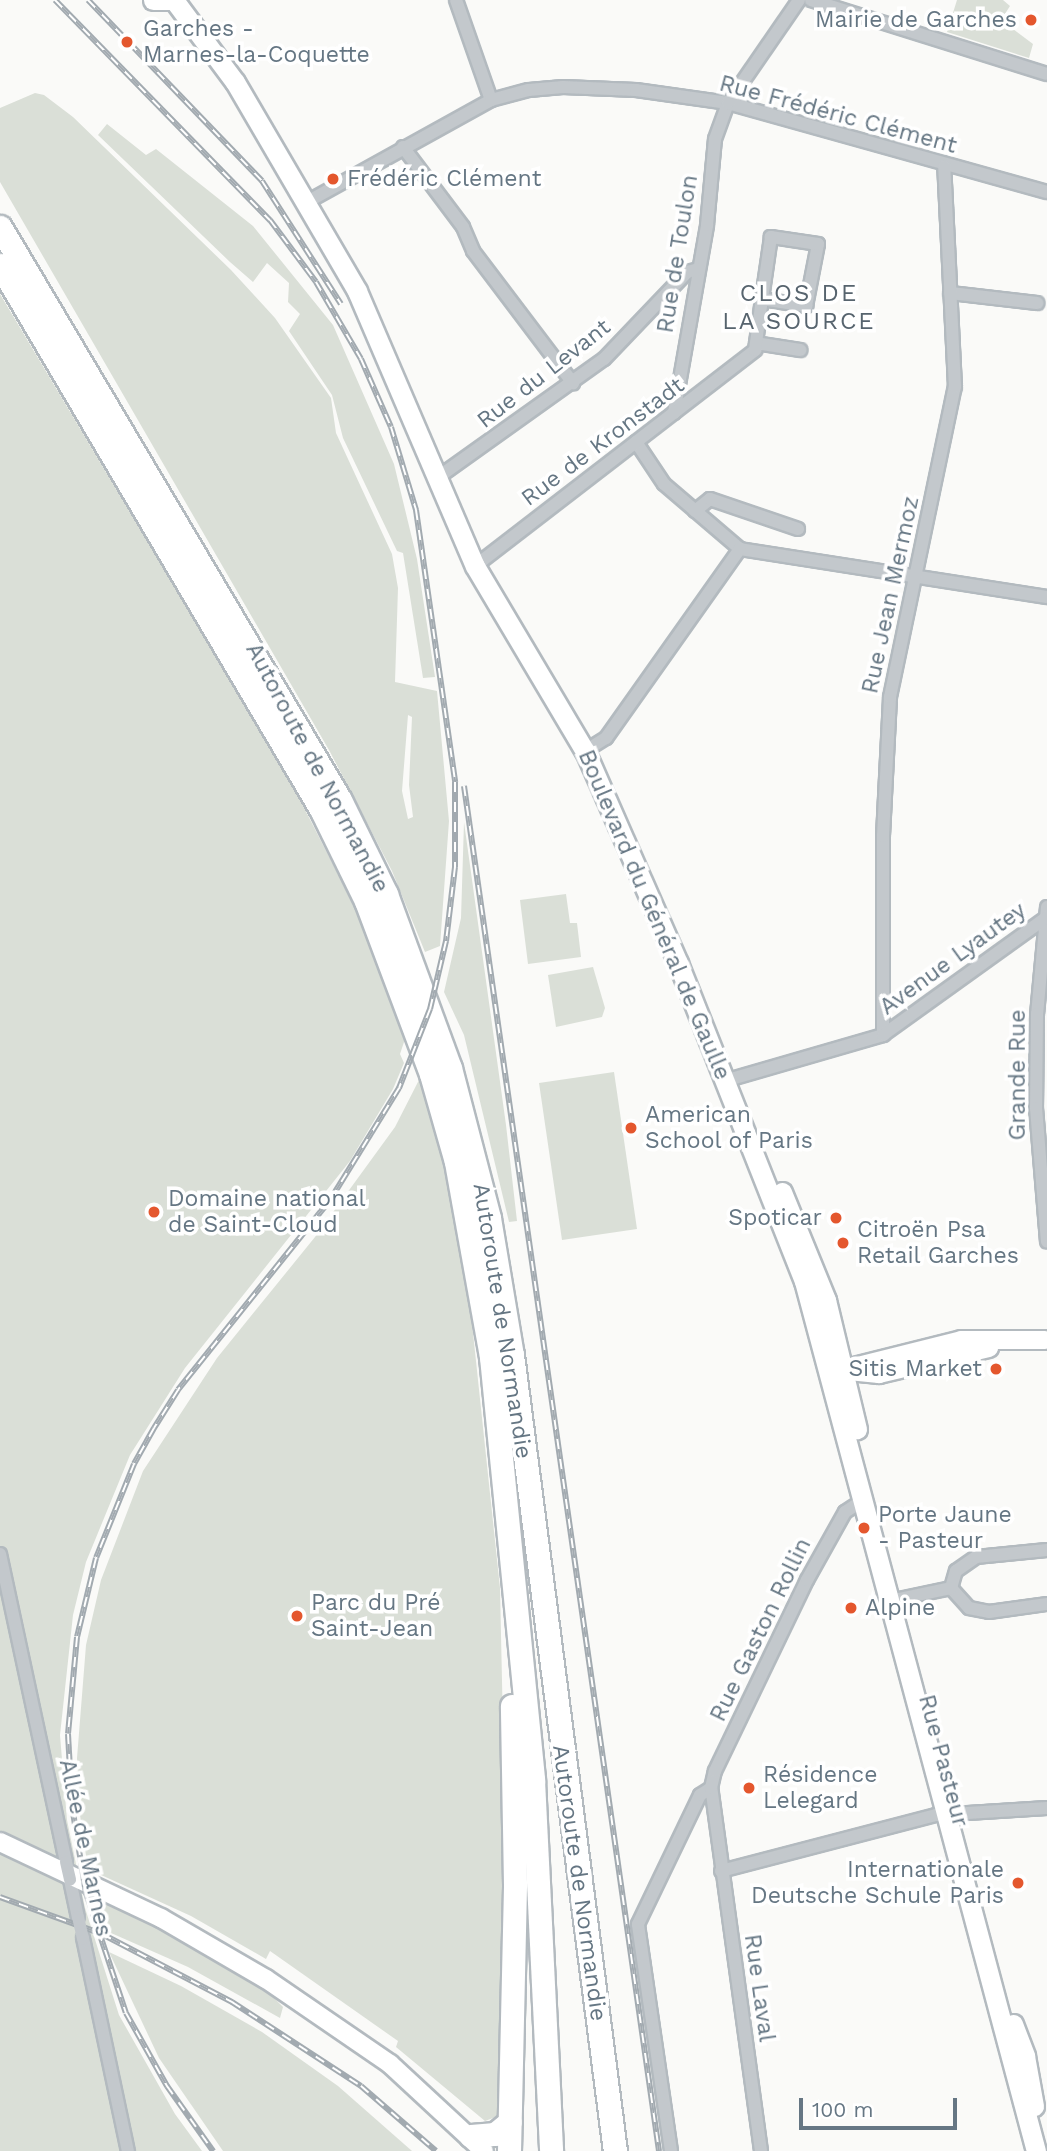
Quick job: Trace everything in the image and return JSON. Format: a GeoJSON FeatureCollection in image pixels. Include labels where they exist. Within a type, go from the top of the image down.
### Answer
{"type":"FeatureCollection","features":[{"type":"Feature","properties":{"kind":"highway","name":"Autoroute de Normandie"},"geometry":{"type":"LineString","coordinates":[[0,227],[340,800],[386,894],[450,1068],[489,1218],[512,1355],[615,2151]]}},
{"type":"Feature","properties":{"kind":"highway","name":"Autoroute de Normandie"},"geometry":{"type":"LineString","coordinates":[[0,265],[321,809],[418,1028],[456,1162],[480,1278],[520,1638],[544,1947],[551,2151]]}},
{"type":"Feature","properties":{"kind":"highway"},"geometry":{"type":"LineString","coordinates":[[509,2151],[515,1884],[512,1660],[520,1638]]}},
{"type":"Feature","properties":{"kind":"highway"},"geometry":{"type":"LineString","coordinates":[[477,2144],[510,2122]]}},
{"type":"Feature","properties":{"kind":"main road"},"geometry":{"type":"LineString","coordinates":[[153,0],[174,0]]}},
{"type":"Feature","properties":{"kind":"main road","name":"Boulevard du Général de Gaulle"},"geometry":{"type":"LineString","coordinates":[[174,0],[235,82],[311,200]]}},
{"type":"Feature","properties":{"kind":"main road","name":"Boulevard du Général de Gaulle"},"geometry":{"type":"LineString","coordinates":[[196,0],[311,200],[390,359],[479,563],[626,813],[820,1306],[838,1372]]}},
{"type":"Feature","properties":{"kind":"main road","name":"Boulevard du Général de Gaulle"},"geometry":{"type":"LineString","coordinates":[[820,1306],[834,1331],[838,1372]]}},
{"type":"Feature","properties":{"kind":"main road"},"geometry":{"type":"LineString","coordinates":[[838,1372],[961,1340],[1046,1340]]}},
{"type":"Feature","properties":{"kind":"main road","name":"Rue Pasteur"},"geometry":{"type":"LineString","coordinates":[[838,1372],[862,1501],[895,1599]]}},
{"type":"Feature","properties":{"kind":"main road","name":"Rue Pasteur"},"geometry":{"type":"LineString","coordinates":[[838,1372],[1018,2064],[1036,2151]]}},
{"type":"Feature","properties":{"kind":"main road"},"geometry":{"type":"LineString","coordinates":[[0,1842],[161,1918],[224,1952],[390,2064],[477,2144],[490,2151]]}},
{"type":"Feature","properties":{"kind":"main road","name":"Rue Pasteur"},"geometry":{"type":"LineString","coordinates":[[1018,2064],[1046,2151]]}},
{"type":"Feature","properties":{"kind":"street"},"geometry":{"type":"LineString","coordinates":[[456,0],[491,100]]}},
{"type":"Feature","properties":{"kind":"street","name":"Rue de Toulon"},"geometry":{"type":"LineString","coordinates":[[674,413],[699,269],[715,139],[729,103],[799,0]]}},
{"type":"Feature","properties":{"kind":"street"},"geometry":{"type":"LineString","coordinates":[[811,0],[1047,74]]}},
{"type":"Feature","properties":{"kind":"street","name":"Rue Frédéric Clément"},"geometry":{"type":"LineString","coordinates":[[311,200],[402,147],[491,100],[528,90],[563,88],[636,90],[729,103],[944,166],[1047,192]]}},
{"type":"Feature","properties":{"kind":"street"},"geometry":{"type":"LineString","coordinates":[[402,147],[464,228],[473,251],[573,383]]}},
{"type":"Feature","properties":{"kind":"street","name":"Rue Jean Mermoz"},"geometry":{"type":"LineString","coordinates":[[883,1035],[883,836],[890,697],[955,387],[944,166]]}},
{"type":"Feature","properties":{"kind":"street"},"geometry":{"type":"LineString","coordinates":[[762,299],[806,306],[818,244],[771,237],[762,299],[756,346],[800,350]]}},
{"type":"Feature","properties":{"kind":"street","name":"Rue du Levant"},"geometry":{"type":"LineString","coordinates":[[440,476],[573,383],[627,337],[687,272],[699,269]]}},
{"type":"Feature","properties":{"kind":"street"},"geometry":{"type":"LineString","coordinates":[[950,293],[1037,303]]}},
{"type":"Feature","properties":{"kind":"street","name":"Rue de Kronstadt"},"geometry":{"type":"LineString","coordinates":[[479,563],[674,413],[756,346]]}},
{"type":"Feature","properties":{"kind":"street"},"geometry":{"type":"LineString","coordinates":[[636,442],[664,484],[740,548],[1047,597]]}},
{"type":"Feature","properties":{"kind":"street"},"geometry":{"type":"LineString","coordinates":[[695,511],[710,499],[798,529]]}},
{"type":"Feature","properties":{"kind":"street"},"geometry":{"type":"LineString","coordinates":[[589,749],[606,738],[740,548]]}},
{"type":"Feature","properties":{"kind":"street","name":"Avenue Lyautey"},"geometry":{"type":"LineString","coordinates":[[729,1079],[883,1035],[1046,913]]}},
{"type":"Feature","properties":{"kind":"street","name":"Grande Rue"},"geometry":{"type":"LineString","coordinates":[[1046,913],[1037,1014],[1036,1108],[1047,1242]]}},
{"type":"Feature","properties":{"kind":"street","name":"Rue Gaston Rollin"},"geometry":{"type":"LineString","coordinates":[[711,1788],[715,1771],[807,1580],[845,1512],[862,1501]]}},
{"type":"Feature","properties":{"kind":"street"},"geometry":{"type":"LineString","coordinates":[[951,1588],[956,1571],[976,1557],[1047,1550]]}},
{"type":"Feature","properties":{"kind":"street","name":"Allée de Marnes"},"geometry":{"type":"LineString","coordinates":[[0,1554],[128,2151]]}},
{"type":"Feature","properties":{"kind":"street"},"geometry":{"type":"LineString","coordinates":[[895,1599],[951,1588]]}},
{"type":"Feature","properties":{"kind":"street"},"geometry":{"type":"LineString","coordinates":[[951,1588],[970,1608],[989,1612],[1047,1604]]}},
{"type":"Feature","properties":{"kind":"street"},"geometry":{"type":"LineString","coordinates":[[671,2151],[638,1924],[700,1795],[711,1788]]}},
{"type":"Feature","properties":{"kind":"street","name":"Rue Laval"},"geometry":{"type":"LineString","coordinates":[[711,1788],[761,2151]]}},
{"type":"Feature","properties":{"kind":"street"},"geometry":{"type":"LineString","coordinates":[[721,1871],[953,1815],[1047,1808]]}},
{"type":"Feature","properties":{"kind":"shaded area"},"geometry":{"type":"Polygon","coordinates":[[[957,0],[1003,0],[1010,6],[1001,20],[1033,44],[1029,58],[947,32],[957,0]]]}},
{"type":"Feature","properties":{"kind":"shaded area"},"geometry":{"type":"Polygon","coordinates":[[[35,93],[44,95],[73,117],[231,270],[275,318],[331,398],[336,433],[392,554],[398,588],[395,682],[437,691],[449,821],[440,946],[425,952],[392,871],[329,750],[0,182],[0,108],[35,93]],[[408,715],[402,791],[408,819],[413,817],[409,785],[412,717],[408,715]]]}},
{"type":"Feature","properties":{"kind":"shaded area"},"geometry":{"type":"Polygon","coordinates":[[[107,124],[146,155],[156,149],[253,226],[333,325],[394,464],[417,559],[435,677],[423,678],[403,553],[397,551],[343,438],[332,395],[289,331],[300,314],[288,302],[289,283],[267,263],[253,282],[230,262],[98,135],[107,124]]]}},
{"type":"Feature","properties":{"kind":"shaded area","name":"Domaine national de Saint-Cloud"},"geometry":{"type":"Polygon","coordinates":[[[0,294],[294,788],[356,910],[406,1036],[400,1054],[404,1063],[393,1089],[350,1161],[185,1368],[130,1455],[86,1562],[73,1615],[60,1735],[67,1820],[85,1908],[119,2015],[175,2114],[202,2151],[0,2151],[0,1853],[5,1855],[0,1833],[0,294]]]}},
{"type":"Feature","properties":{"kind":"shaded area"},"geometry":{"type":"Polygon","coordinates":[[[464,822],[517,1221],[509,1222],[464,1035],[444,992],[461,918],[464,822]]]}},
{"type":"Feature","properties":{"kind":"shaded area"},"geometry":{"type":"Polygon","coordinates":[[[566,894],[570,923],[577,923],[581,957],[528,964],[520,900],[566,894]]]}},
{"type":"Feature","properties":{"kind":"shaded area"},"geometry":{"type":"Polygon","coordinates":[[[593,967],[605,1008],[602,1017],[556,1027],[548,975],[593,967]]]}},
{"type":"Feature","properties":{"kind":"shaded area"},"geometry":{"type":"Polygon","coordinates":[[[614,1072],[637,1229],[562,1240],[539,1083],[614,1072]]]}},
{"type":"Feature","properties":{"kind":"shaded area","name":"Parc du Pré Saint-Jean"},"geometry":{"type":"Polygon","coordinates":[[[420,1078],[440,1149],[469,1295],[500,1588],[508,1958],[501,2115],[485,2121],[396,2047],[398,2041],[270,1951],[266,1959],[191,1916],[88,1869],[80,1815],[77,1758],[86,1645],[101,1580],[143,1471],[217,1358],[315,1237],[395,1127],[420,1078]]]}},
{"type":"Feature","properties":{"kind":"shaded area"},"geometry":{"type":"Polygon","coordinates":[[[92,1894],[185,1937],[256,1980],[283,2007],[280,2018],[188,1967],[102,1929],[92,1894]]]}},
{"type":"Feature","properties":{"kind":"shaded area"},"geometry":{"type":"Polygon","coordinates":[[[109,1952],[181,1986],[262,2032],[338,2086],[412,2151],[223,2151],[159,2058],[109,1952]]]}},
{"type":"Feature","properties":{"kind":"railway"},"geometry":{"type":"LineString","coordinates":[[55,0],[270,220],[316,282],[361,359],[391,427],[416,510],[455,782],[455,867],[446,941],[430,1009],[399,1088],[330,1200],[178,1390],[154,1428],[134,1464],[96,1558],[77,1637],[68,1734],[72,1806],[86,1893],[126,2013],[167,2086],[213,2151]]}},
{"type":"Feature","properties":{"kind":"railway"},"geometry":{"type":"LineString","coordinates":[[88,0],[262,181],[341,304]]}},
{"type":"Feature","properties":{"kind":"railway"},"geometry":{"type":"LineString","coordinates":[[464,786],[659,2151]]}},
{"type":"Feature","properties":{"kind":"railway"},"geometry":{"type":"LineString","coordinates":[[0,1897],[102,1934],[232,2002],[361,2086],[436,2151]]}},
{"type":"Feature","properties":{"kind":"place","name":"Mairie de Garches"},"geometry":{"type":"Point","coordinates":[1031,20]}},
{"type":"Feature","properties":{"kind":"place","name":"Garches - Marnes-la-Coquette"},"geometry":{"type":"Point","coordinates":[127,42]}},
{"type":"Feature","properties":{"kind":"place","name":"Frédéric Clément"},"geometry":{"type":"Point","coordinates":[333,179]}},
{"type":"Feature","properties":{"kind":"place","name":"American School of Paris"},"geometry":{"type":"Point","coordinates":[631,1128]}},
{"type":"Feature","properties":{"kind":"place","name":"Domaine national de Saint-Cloud"},"geometry":{"type":"Point","coordinates":[154,1212]}},
{"type":"Feature","properties":{"kind":"place","name":"Spoticar"},"geometry":{"type":"Point","coordinates":[836,1218]}},
{"type":"Feature","properties":{"kind":"place","name":"Citroën Psa Retail Garches"},"geometry":{"type":"Point","coordinates":[843,1243]}},
{"type":"Feature","properties":{"kind":"place","name":"Sitis Market"},"geometry":{"type":"Point","coordinates":[996,1369]}},
{"type":"Feature","properties":{"kind":"place","name":"Porte Jaune - Pasteur"},"geometry":{"type":"Point","coordinates":[864,1528]}},
{"type":"Feature","properties":{"kind":"place","name":"Alpine"},"geometry":{"type":"Point","coordinates":[851,1608]}},
{"type":"Feature","properties":{"kind":"place","name":"Parc du Pré Saint-Jean"},"geometry":{"type":"Point","coordinates":[297,1616]}},
{"type":"Feature","properties":{"kind":"place","name":"Résidence Lelegard"},"geometry":{"type":"Point","coordinates":[749,1788]}},
{"type":"Feature","properties":{"kind":"place","name":"Internationale Deutsche Schule Paris"},"geometry":{"type":"Point","coordinates":[1018,1883]}},
{"type":"Feature","properties":{"kind":"district","name":"CLOS DE LA SOURCE"},"geometry":{"type":"Point","coordinates":[799,308]}}]}
